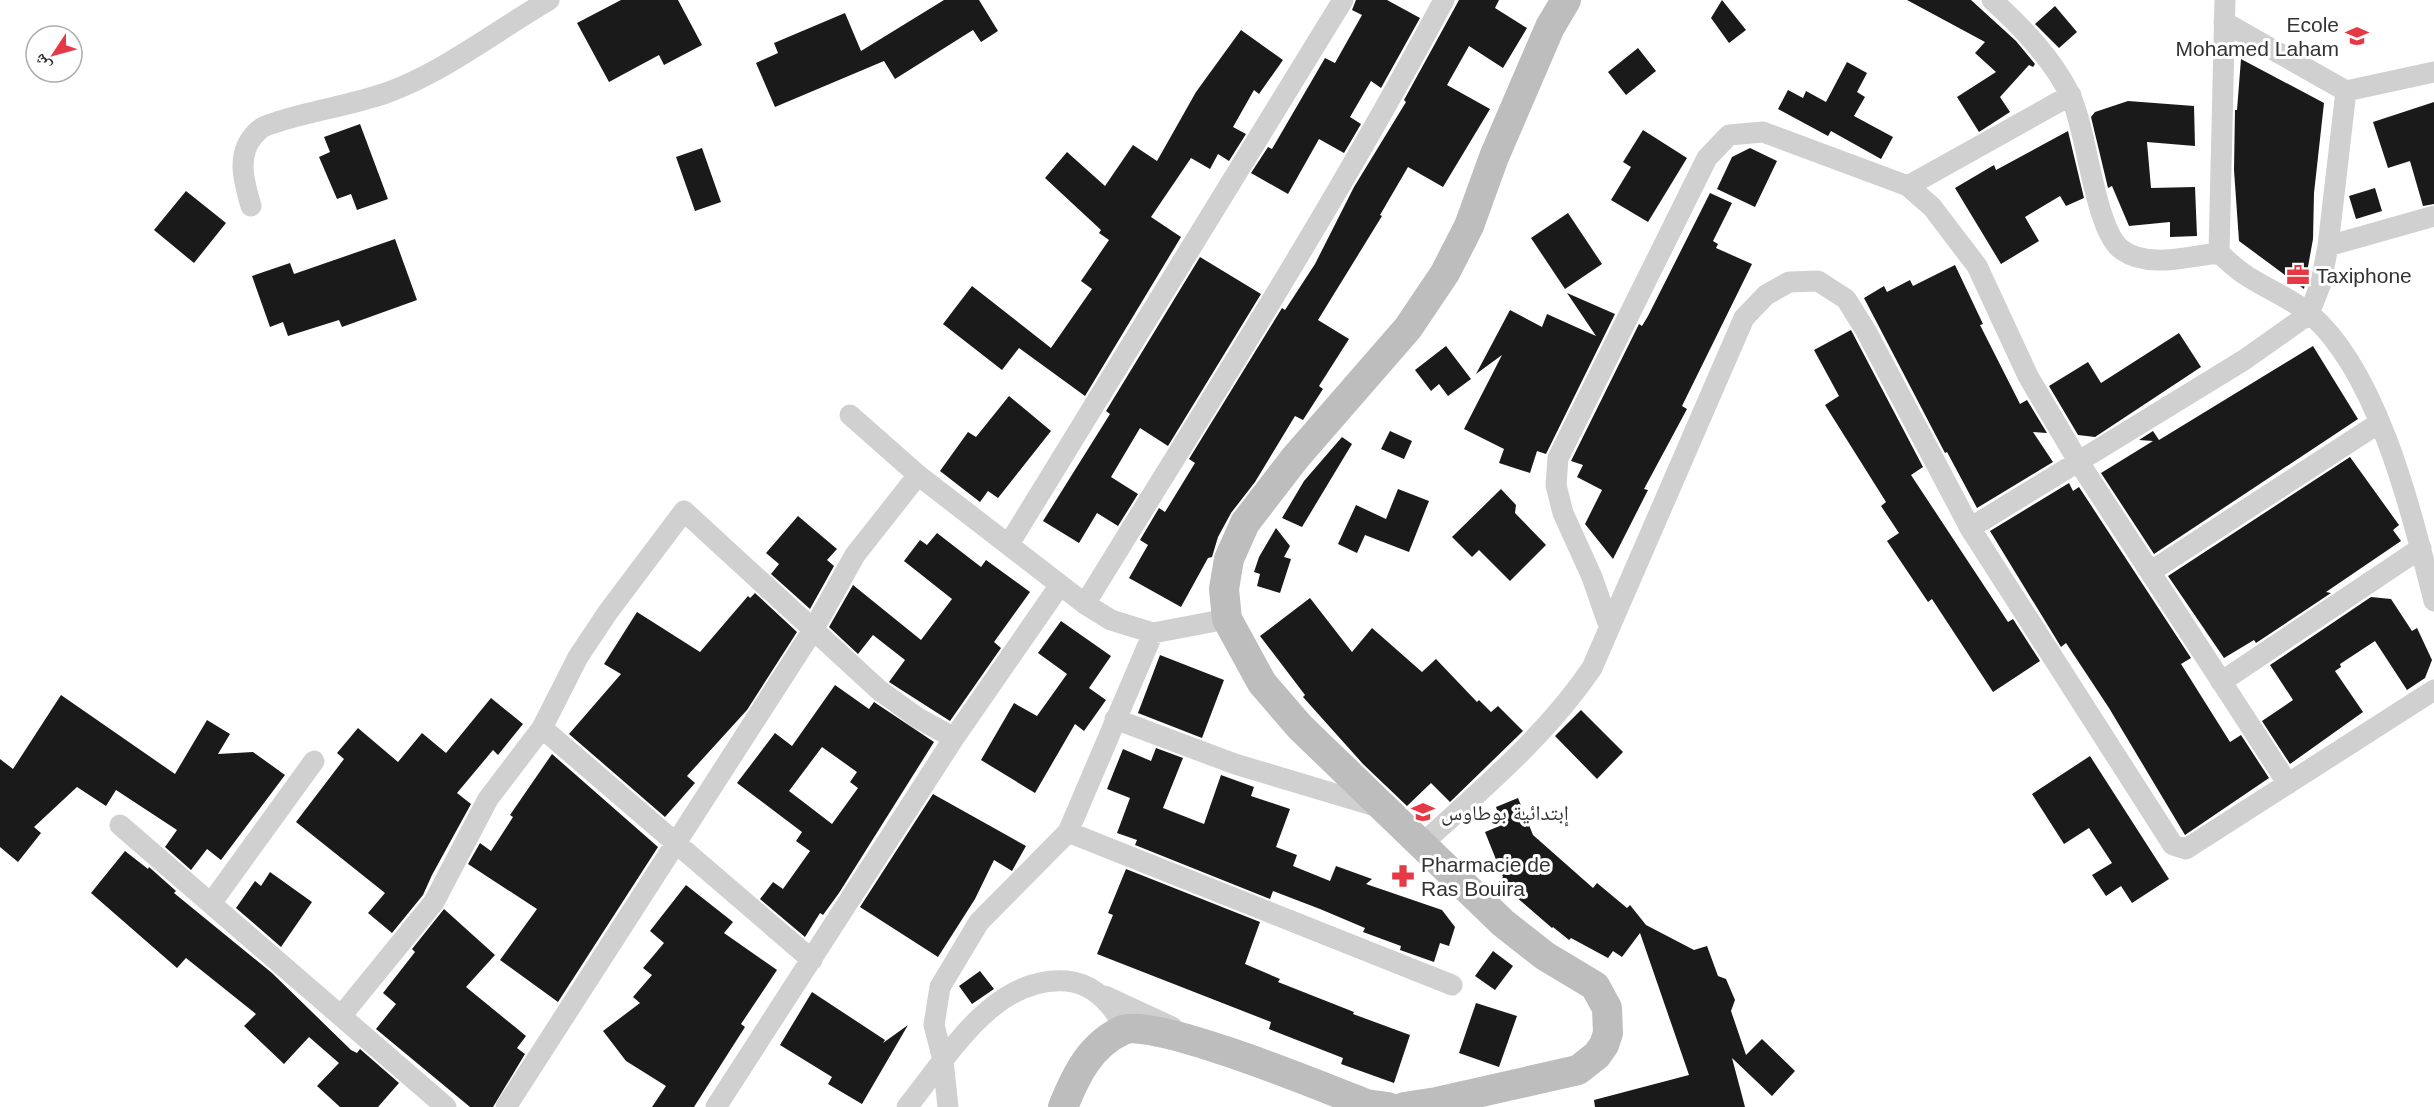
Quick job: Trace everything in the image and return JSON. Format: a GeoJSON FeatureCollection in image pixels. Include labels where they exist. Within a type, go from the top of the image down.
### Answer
{"type":"FeatureCollection","features":[{"type":"Feature","properties":{"kind":"street"},"geometry":{"type":"LineString","coordinates":[[251,206],[243,179],[242,156],[248,143],[260,128],[306,113],[386,93],[430,73],[549,0]]}},
{"type":"Feature","properties":{"kind":"street"},"geometry":{"type":"LineString","coordinates":[[1009,544],[1343,0]]}},
{"type":"Feature","properties":{"kind":"street"},"geometry":{"type":"LineString","coordinates":[[1085,604],[1374,125],[1444,0]]}},
{"type":"Feature","properties":{"kind":"street"},"geometry":{"type":"LineString","coordinates":[[1404,1107],[1437,1102],[1578,1070],[1597,1055],[1604,1045],[1608,1026],[1606,1008],[1594,986],[1545,956],[1503,923],[1300,727],[1262,683],[1227,620],[1224,589],[1229,559],[1245,523],[1295,458],[1408,328],[1445,273],[1468,226],[1494,158],[1550,27],[1566,0]]}},
{"type":"Feature","properties":{"kind":"street"},"geometry":{"type":"LineString","coordinates":[[1992,0],[2036,45],[2071,95],[2105,224],[2120,249],[2145,261],[2219,253],[2244,274],[2309,314],[2337,344],[2379,423],[2406,492],[2434,601]]}},
{"type":"Feature","properties":{"kind":"street"},"geometry":{"type":"LineString","coordinates":[[2219,253],[2225,0]]}},
{"type":"Feature","properties":{"kind":"street"},"geometry":{"type":"LineString","coordinates":[[2224,22],[2346,91],[2434,72]]}},
{"type":"Feature","properties":{"kind":"street"},"geometry":{"type":"LineString","coordinates":[[1970,528],[2244,360],[2309,314],[2321,283],[2328,246],[2346,91]]}},
{"type":"Feature","properties":{"kind":"street"},"geometry":{"type":"LineString","coordinates":[[1908,186],[2071,95]]}},
{"type":"Feature","properties":{"kind":"street"},"geometry":{"type":"LineString","coordinates":[[1609,626],[1592,577],[1563,513],[1556,485],[1558,458],[1707,158],[1730,135],[1762,132],[1908,186],[1932,207],[1977,266],[2028,376],[2078,460],[2288,784]]}},
{"type":"Feature","properties":{"kind":"street"},"geometry":{"type":"LineString","coordinates":[[2328,246],[2434,216]]}},
{"type":"Feature","properties":{"kind":"street"},"geometry":{"type":"LineString","coordinates":[[1421,845],[1539,736],[1562,710],[1592,668],[1744,318],[1766,295],[1789,282],[1818,281],[1846,299],[1866,331],[1970,528],[2173,845],[2186,849],[2434,690]]}},
{"type":"Feature","properties":{"kind":"street"},"geometry":{"type":"LineString","coordinates":[[850,415],[918,475],[1085,604],[1111,620],[1153,633],[1227,620]]}},
{"type":"Feature","properties":{"kind":"street"},"geometry":{"type":"LineString","coordinates":[[2150,572],[2379,423]]}},
{"type":"Feature","properties":{"kind":"street"},"geometry":{"type":"LineString","coordinates":[[506,1107],[813,630],[855,555],[918,475]]}},
{"type":"Feature","properties":{"kind":"street"},"geometry":{"type":"LineString","coordinates":[[342,1015],[434,902],[488,799],[542,728],[578,657],[608,612],[684,511],[879,690],[918,718],[954,738]]}},
{"type":"Feature","properties":{"kind":"street"},"geometry":{"type":"LineString","coordinates":[[2221,682],[2421,548]]}},
{"type":"Feature","properties":{"kind":"street"},"geometry":{"type":"LineString","coordinates":[[716,1107],[954,738],[1060,585]]}},
{"type":"Feature","properties":{"kind":"street"},"geometry":{"type":"LineString","coordinates":[[948,1107],[943,1060],[934,1025],[940,987],[958,953],[979,922],[1068,832],[1153,633]]}},
{"type":"Feature","properties":{"kind":"street"},"geometry":{"type":"LineString","coordinates":[[1115,719],[1235,764],[1382,808]]}},
{"type":"Feature","properties":{"kind":"street"},"geometry":{"type":"LineString","coordinates":[[542,728],[812,960]]}},
{"type":"Feature","properties":{"kind":"street"},"geometry":{"type":"LineString","coordinates":[[212,902],[314,761]]}},
{"type":"Feature","properties":{"kind":"street"},"geometry":{"type":"LineString","coordinates":[[120,825],[212,902],[446,1107]]}},
{"type":"Feature","properties":{"kind":"street"},"geometry":{"type":"LineString","coordinates":[[1068,832],[1452,985]]}},
{"type":"Feature","properties":{"kind":"street"},"geometry":{"type":"LineString","coordinates":[[907,1107],[968,1030],[1011,993],[1050,980],[1080,982],[1219,1048],[1366,1104],[1388,1107]]}},
{"type":"Feature","properties":{"kind":"street"},"geometry":{"type":"LineString","coordinates":[[1097,992],[1112,1007],[1125,1029]]}},
{"type":"Feature","properties":{"kind":"street"},"geometry":{"type":"LineString","coordinates":[[1063,1107],[1073,1084],[1093,1050],[1125,1029],[1144,1028],[1219,1048]]}},
{"type":"Feature","properties":{"kind":"building"},"geometry":{"type":"Polygon","coordinates":[[[621,0],[678,0],[702,45],[664,65],[659,55],[609,82],[577,23],[621,0]]]}},
{"type":"Feature","properties":{"kind":"building"},"geometry":{"type":"Polygon","coordinates":[[[944,0],[979,0],[998,31],[981,42],[973,30],[895,79],[884,61],[775,107],[756,63],[778,53],[774,43],[845,13],[861,51],[944,0]]]}},
{"type":"Feature","properties":{"kind":"building"},"geometry":{"type":"Polygon","coordinates":[[[1356,0],[1387,0],[1420,18],[1381,88],[1371,81],[1350,117],[1361,124],[1344,153],[1319,139],[1288,194],[1251,173],[1268,147],[1272,149],[1325,58],[1335,63],[1362,15],[1352,10],[1356,0]]]}},
{"type":"Feature","properties":{"kind":"building"},"geometry":{"type":"Polygon","coordinates":[[[1459,0],[1499,0],[1495,8],[1527,28],[1503,68],[1469,46],[1447,85],[1490,109],[1443,187],[1408,167],[1380,215],[1382,216],[1318,320],[1349,339],[1319,386],[1323,389],[1303,420],[1295,416],[1255,482],[1231,513],[1218,537],[1212,557],[1208,558],[1181,607],[1129,578],[1148,545],[1140,540],[1159,508],[1165,512],[1195,463],[1189,459],[1282,308],[1285,310],[1315,264],[1354,187],[1406,102],[1404,100],[1459,0]]]}},
{"type":"Feature","properties":{"kind":"building"},"geometry":{"type":"Polygon","coordinates":[[[1722,0],[1746,30],[1729,43],[1711,18],[1722,0]]]}},
{"type":"Feature","properties":{"kind":"building"},"geometry":{"type":"Polygon","coordinates":[[[1907,0],[1971,0],[2016,41],[2035,64],[2033,67],[2029,65],[2000,97],[2010,112],[1979,132],[1957,97],[1996,72],[1975,53],[1985,42],[1907,0]]]}},
{"type":"Feature","properties":{"kind":"building"},"geometry":{"type":"Polygon","coordinates":[[[2055,6],[2077,32],[2059,48],[2035,24],[2055,6]]]}},
{"type":"Feature","properties":{"kind":"building"},"geometry":{"type":"Polygon","coordinates":[[[1241,30],[1283,60],[1259,94],[1254,90],[1233,127],[1246,134],[1229,161],[1218,154],[1210,169],[1191,158],[1151,217],[1181,237],[1085,396],[1019,348],[1002,370],[943,324],[972,286],[1051,348],[1092,289],[1081,281],[1109,240],[1099,233],[1101,230],[1045,178],[1067,152],[1105,186],[1133,145],[1157,161],[1196,92],[1241,30]]]}},
{"type":"Feature","properties":{"kind":"building"},"geometry":{"type":"Polygon","coordinates":[[[1638,48],[1656,71],[1626,95],[1608,72],[1638,48]]]}},
{"type":"Feature","properties":{"kind":"building"},"geometry":{"type":"Polygon","coordinates":[[[2241,59],[2324,103],[2314,193],[2313,239],[2304,289],[2239,241],[2234,170],[2235,110],[2237,110],[2241,59]]]}},
{"type":"Feature","properties":{"kind":"building"},"geometry":{"type":"Polygon","coordinates":[[[1847,62],[1867,73],[1857,92],[1865,97],[1854,116],[1893,137],[1881,159],[1831,131],[1828,136],[1778,109],[1788,90],[1803,98],[1806,91],[1826,102],[1847,62]]]}},
{"type":"Feature","properties":{"kind":"building"},"geometry":{"type":"Polygon","coordinates":[[[2128,101],[2194,106],[2195,146],[2147,142],[2151,188],[2195,187],[2197,236],[2170,237],[2170,222],[2129,226],[2112,186],[2108,188],[2091,117],[2095,112],[2128,101]]]}},
{"type":"Feature","properties":{"kind":"building"},"geometry":{"type":"Polygon","coordinates":[[[2434,102],[2434,204],[2423,206],[2410,161],[2388,168],[2373,122],[2434,102]]]}},
{"type":"Feature","properties":{"kind":"building"},"geometry":{"type":"Polygon","coordinates":[[[360,124],[388,199],[357,210],[351,194],[337,199],[319,157],[330,152],[324,137],[360,124]]]}},
{"type":"Feature","properties":{"kind":"building"},"geometry":{"type":"Polygon","coordinates":[[[1643,130],[1687,158],[1648,222],[1611,200],[1631,167],[1623,162],[1643,130]]]}},
{"type":"Feature","properties":{"kind":"building"},"geometry":{"type":"Polygon","coordinates":[[[2068,131],[2084,198],[2066,206],[2060,196],[2025,217],[2039,241],[2001,264],[1955,188],[1994,165],[1996,170],[2068,131]]]}},
{"type":"Feature","properties":{"kind":"building"},"geometry":{"type":"Polygon","coordinates":[[[702,148],[721,202],[695,211],[676,157],[702,148]]]}},
{"type":"Feature","properties":{"kind":"building"},"geometry":{"type":"Polygon","coordinates":[[[1750,148],[1777,161],[1755,207],[1717,189],[1732,157],[1750,148]]]}},
{"type":"Feature","properties":{"kind":"building"},"geometry":{"type":"Polygon","coordinates":[[[2375,188],[2382,211],[2356,219],[2349,196],[2375,188]]]}},
{"type":"Feature","properties":{"kind":"building"},"geometry":{"type":"Polygon","coordinates":[[[186,191],[226,223],[194,263],[154,230],[186,191]]]}},
{"type":"Feature","properties":{"kind":"building"},"geometry":{"type":"Polygon","coordinates":[[[1710,193],[1732,203],[1713,241],[1718,244],[1716,248],[1752,264],[1682,406],[1687,409],[1644,489],[1648,490],[1613,559],[1585,524],[1602,490],[1577,477],[1583,465],[1571,461],[1639,324],[1642,326],[1648,316],[1710,193]]]}},
{"type":"Feature","properties":{"kind":"building"},"geometry":{"type":"Polygon","coordinates":[[[1568,213],[1602,264],[1565,289],[1531,238],[1568,213]]]}},
{"type":"Feature","properties":{"kind":"building"},"geometry":{"type":"Polygon","coordinates":[[[395,239],[417,300],[342,327],[339,320],[288,336],[283,322],[270,327],[252,276],[290,263],[294,274],[395,239]]]}},
{"type":"Feature","properties":{"kind":"building"},"geometry":{"type":"Polygon","coordinates":[[[1200,257],[1261,294],[1168,446],[1140,428],[1111,477],[1138,494],[1118,526],[1097,513],[1079,543],[1043,521],[1110,414],[1106,411],[1200,257]]]}},
{"type":"Feature","properties":{"kind":"building"},"geometry":{"type":"Polygon","coordinates":[[[1955,265],[1983,324],[1980,325],[2020,404],[2027,400],[2047,433],[2033,432],[2053,462],[1977,508],[1947,452],[1945,453],[1864,298],[1884,286],[1887,292],[1910,280],[1913,286],[1955,265]]]}},
{"type":"Feature","properties":{"kind":"building"},"geometry":{"type":"Polygon","coordinates":[[[1567,293],[1615,314],[1546,454],[1537,451],[1530,473],[1499,463],[1504,449],[1464,429],[1502,355],[1476,374],[1510,310],[1542,327],[1547,314],[1596,336],[1567,293]]]}},
{"type":"Feature","properties":{"kind":"building"},"geometry":{"type":"Polygon","coordinates":[[[1851,330],[1923,467],[1911,475],[2008,622],[2013,619],[2040,661],[1993,692],[1932,599],[1928,602],[1887,541],[1899,533],[1881,506],[1886,502],[1825,405],[1839,396],[1814,350],[1851,330]]]}},
{"type":"Feature","properties":{"kind":"building"},"geometry":{"type":"Polygon","coordinates":[[[2179,333],[2201,367],[2095,437],[2078,435],[2049,386],[2088,362],[2101,383],[2179,333]]]}},
{"type":"Feature","properties":{"kind":"building"},"geometry":{"type":"Polygon","coordinates":[[[1446,346],[1471,379],[1448,396],[1439,384],[1431,391],[1415,370],[1446,346]]]}},
{"type":"Feature","properties":{"kind":"building"},"geometry":{"type":"Polygon","coordinates":[[[2313,346],[2358,419],[2154,554],[2101,473],[2153,441],[2139,440],[2153,431],[2159,440],[2313,346]]]}},
{"type":"Feature","properties":{"kind":"building"},"geometry":{"type":"Polygon","coordinates":[[[1009,396],[1051,431],[998,498],[988,491],[980,502],[940,471],[968,432],[976,437],[1009,396]]]}},
{"type":"Feature","properties":{"kind":"building"},"geometry":{"type":"Polygon","coordinates":[[[1390,431],[1412,441],[1404,459],[1381,449],[1390,431]]]}},
{"type":"Feature","properties":{"kind":"building"},"geometry":{"type":"Polygon","coordinates":[[[1342,437],[1352,444],[1302,527],[1282,518],[1304,481],[1342,437]]]}},
{"type":"Feature","properties":{"kind":"building"},"geometry":{"type":"Polygon","coordinates":[[[2350,457],[2399,525],[2393,530],[2401,541],[2326,592],[2331,593],[2256,643],[2254,640],[2224,658],[2168,576],[2350,457]]]}},
{"type":"Feature","properties":{"kind":"building"},"geometry":{"type":"Polygon","coordinates":[[[2069,483],[2073,491],[2079,487],[2191,658],[2181,664],[2230,742],[2241,735],[2269,778],[2185,835],[2109,708],[2066,643],[2061,647],[1990,531],[2069,483]]]}},
{"type":"Feature","properties":{"kind":"building"},"geometry":{"type":"Polygon","coordinates":[[[1398,489],[1429,501],[1409,552],[1365,535],[1357,553],[1338,544],[1356,505],[1386,519],[1398,489]]]}},
{"type":"Feature","properties":{"kind":"building"},"geometry":{"type":"Polygon","coordinates":[[[1501,489],[1516,505],[1515,513],[1546,545],[1510,581],[1479,550],[1472,557],[1452,537],[1501,489]]]}},
{"type":"Feature","properties":{"kind":"building"},"geometry":{"type":"Polygon","coordinates":[[[798,516],[837,549],[827,560],[834,566],[810,609],[771,574],[779,564],[766,553],[798,516]]]}},
{"type":"Feature","properties":{"kind":"building"},"geometry":{"type":"Polygon","coordinates":[[[1276,528],[1290,546],[1284,557],[1291,559],[1280,593],[1257,586],[1260,574],[1254,572],[1259,557],[1276,528]]]}},
{"type":"Feature","properties":{"kind":"building"},"geometry":{"type":"Polygon","coordinates":[[[937,533],[981,567],[986,560],[1030,592],[994,642],[1001,648],[950,721],[889,682],[905,660],[873,635],[858,654],[829,627],[853,585],[921,640],[952,599],[904,561],[920,540],[927,545],[937,533]]]}},
{"type":"Feature","properties":{"kind":"building"},"geometry":{"type":"Polygon","coordinates":[[[755,593],[797,632],[747,710],[687,776],[695,783],[665,817],[569,734],[621,674],[604,664],[637,612],[700,652],[748,596],[750,598],[755,593]]]}},
{"type":"Feature","properties":{"kind":"building"},"geometry":{"type":"Polygon","coordinates":[[[2371,597],[2391,599],[2412,631],[2417,628],[2432,660],[2425,678],[2407,690],[2375,641],[2340,664],[2341,667],[2335,671],[2363,712],[2290,764],[2262,721],[2293,700],[2270,665],[2371,597]]]}},
{"type":"Feature","properties":{"kind":"building"},"geometry":{"type":"Polygon","coordinates":[[[1310,598],[1352,652],[1372,628],[1422,672],[1436,659],[1477,702],[1479,700],[1491,712],[1498,706],[1523,731],[1450,802],[1431,783],[1407,806],[1363,764],[1303,697],[1305,695],[1260,636],[1310,598]]]}},
{"type":"Feature","properties":{"kind":"building"},"geometry":{"type":"Polygon","coordinates":[[[1061,621],[1111,656],[1089,688],[1106,700],[1084,731],[1075,724],[1035,793],[981,760],[1014,703],[1037,716],[1067,674],[1038,653],[1061,621]]]}},
{"type":"Feature","properties":{"kind":"building"},"geometry":{"type":"Polygon","coordinates":[[[1160,655],[1224,680],[1202,738],[1138,713],[1160,655]]]}},
{"type":"Feature","properties":{"kind":"building"},"geometry":{"type":"Polygon","coordinates":[[[835,685],[869,709],[874,702],[934,742],[839,893],[823,915],[820,913],[805,937],[760,899],[773,882],[783,889],[810,851],[796,841],[802,832],[737,783],[775,733],[792,746],[835,685]],[[822,747],[789,791],[832,824],[858,788],[850,782],[857,772],[822,747]]]}},
{"type":"Feature","properties":{"kind":"building"},"geometry":{"type":"Polygon","coordinates":[[[61,695],[175,774],[207,720],[230,734],[218,754],[253,752],[285,775],[221,860],[207,849],[191,870],[165,847],[177,830],[116,790],[106,806],[77,787],[34,827],[41,833],[18,862],[0,847],[0,759],[13,769],[61,695]]]}},
{"type":"Feature","properties":{"kind":"building"},"geometry":{"type":"Polygon","coordinates":[[[491,698],[523,724],[498,755],[493,750],[457,793],[471,804],[423,895],[392,933],[368,913],[385,893],[296,822],[344,759],[337,753],[358,728],[398,762],[422,733],[446,753],[491,698]]]}},
{"type":"Feature","properties":{"kind":"building"},"geometry":{"type":"Polygon","coordinates":[[[1581,710],[1623,752],[1597,779],[1555,736],[1581,710]]]}},
{"type":"Feature","properties":{"kind":"building"},"geometry":{"type":"Polygon","coordinates":[[[1156,748],[1183,758],[1163,808],[1204,824],[1221,775],[1254,787],[1251,796],[1290,809],[1276,847],[1297,855],[1293,866],[1330,881],[1336,866],[1372,879],[1366,884],[1442,910],[1455,927],[1449,946],[1440,943],[1434,962],[1400,950],[1401,946],[1363,932],[1365,928],[1320,909],[1273,891],[1270,899],[1135,845],[1137,840],[1117,833],[1130,798],[1107,789],[1123,749],[1151,761],[1156,748]]]}},
{"type":"Feature","properties":{"kind":"building"},"geometry":{"type":"Polygon","coordinates":[[[552,754],[658,847],[558,1002],[500,960],[537,909],[468,864],[480,843],[491,851],[513,817],[510,815],[552,754]]]}},
{"type":"Feature","properties":{"kind":"building"},"geometry":{"type":"Polygon","coordinates":[[[2090,756],[2169,879],[2132,903],[2121,886],[2106,896],[2092,875],[2112,863],[2089,828],[2064,844],[2032,794],[2090,756]]]}},
{"type":"Feature","properties":{"kind":"building"},"geometry":{"type":"Polygon","coordinates":[[[933,794],[1026,846],[1012,871],[994,860],[975,899],[938,957],[860,907],[933,794]]]}},
{"type":"Feature","properties":{"kind":"building"},"geometry":{"type":"Polygon","coordinates":[[[1518,798],[1533,835],[1593,888],[1597,883],[1627,908],[1630,905],[1646,925],[1694,950],[1707,946],[1718,976],[1726,979],[1735,1000],[1731,1011],[1746,1055],[1762,1039],[1795,1071],[1772,1096],[1732,1058],[1745,1107],[1595,1107],[1594,1100],[1689,1075],[1640,933],[1622,957],[1613,951],[1608,958],[1571,938],[1569,940],[1499,882],[1503,877],[1485,832],[1502,825],[1496,807],[1518,798]]]}},
{"type":"Feature","properties":{"kind":"building"},"geometry":{"type":"Polygon","coordinates":[[[125,851],[148,869],[149,867],[176,891],[174,893],[272,973],[351,1050],[357,1053],[360,1049],[399,1083],[378,1107],[340,1107],[317,1086],[339,1063],[309,1037],[284,1064],[244,1026],[256,1014],[186,958],[177,968],[91,893],[125,851]]]}},
{"type":"Feature","properties":{"kind":"building"},"geometry":{"type":"Polygon","coordinates":[[[1126,869],[1260,922],[1245,964],[1280,979],[1278,982],[1410,1035],[1394,1083],[1341,1064],[1343,1058],[1269,1029],[1271,1022],[1097,954],[1113,915],[1108,913],[1126,869]]]}},
{"type":"Feature","properties":{"kind":"building"},"geometry":{"type":"Polygon","coordinates":[[[270,872],[312,902],[281,947],[236,908],[255,881],[261,886],[270,872]]]}},
{"type":"Feature","properties":{"kind":"building"},"geometry":{"type":"Polygon","coordinates":[[[686,885],[733,922],[724,933],[777,970],[741,1024],[745,1027],[694,1107],[652,1107],[666,1086],[626,1061],[603,1031],[640,1003],[633,997],[652,975],[643,968],[664,943],[650,931],[686,885]]]}},
{"type":"Feature","properties":{"kind":"building"},"geometry":{"type":"Polygon","coordinates":[[[444,909],[495,955],[466,987],[526,1036],[517,1048],[525,1054],[493,1107],[470,1107],[376,1029],[396,1004],[383,993],[415,952],[412,949],[444,909]]]}},
{"type":"Feature","properties":{"kind":"building"},"geometry":{"type":"Polygon","coordinates":[[[1493,951],[1513,966],[1495,990],[1475,976],[1493,951]]]}},
{"type":"Feature","properties":{"kind":"building"},"geometry":{"type":"Polygon","coordinates":[[[980,971],[994,989],[972,1004],[959,986],[980,971]]]}},
{"type":"Feature","properties":{"kind":"building"},"geometry":{"type":"Polygon","coordinates":[[[812,992],[885,1040],[883,1043],[908,1025],[862,1104],[828,1084],[832,1077],[780,1045],[812,992]]]}},
{"type":"Feature","properties":{"kind":"building"},"geometry":{"type":"Polygon","coordinates":[[[1476,1003],[1517,1016],[1499,1067],[1459,1053],[1476,1003]]]}},
{"type":"Feature","properties":{"kind":"place","name":"Ecole Mohamed Laham"},"geometry":{"type":"Point","coordinates":[2357,36]}},
{"type":"Feature","properties":{"kind":"place","name":"Taxiphone"},"geometry":{"type":"Point","coordinates":[2298,275]}},
{"type":"Feature","properties":{"kind":"place","name":"إبتدائية بوطاوس"},"geometry":{"type":"Point","coordinates":[1423,812]}},
{"type":"Feature","properties":{"kind":"place","name":"Pharmacie de Ras Bouira"},"geometry":{"type":"Point","coordinates":[1403,876]}}]}
